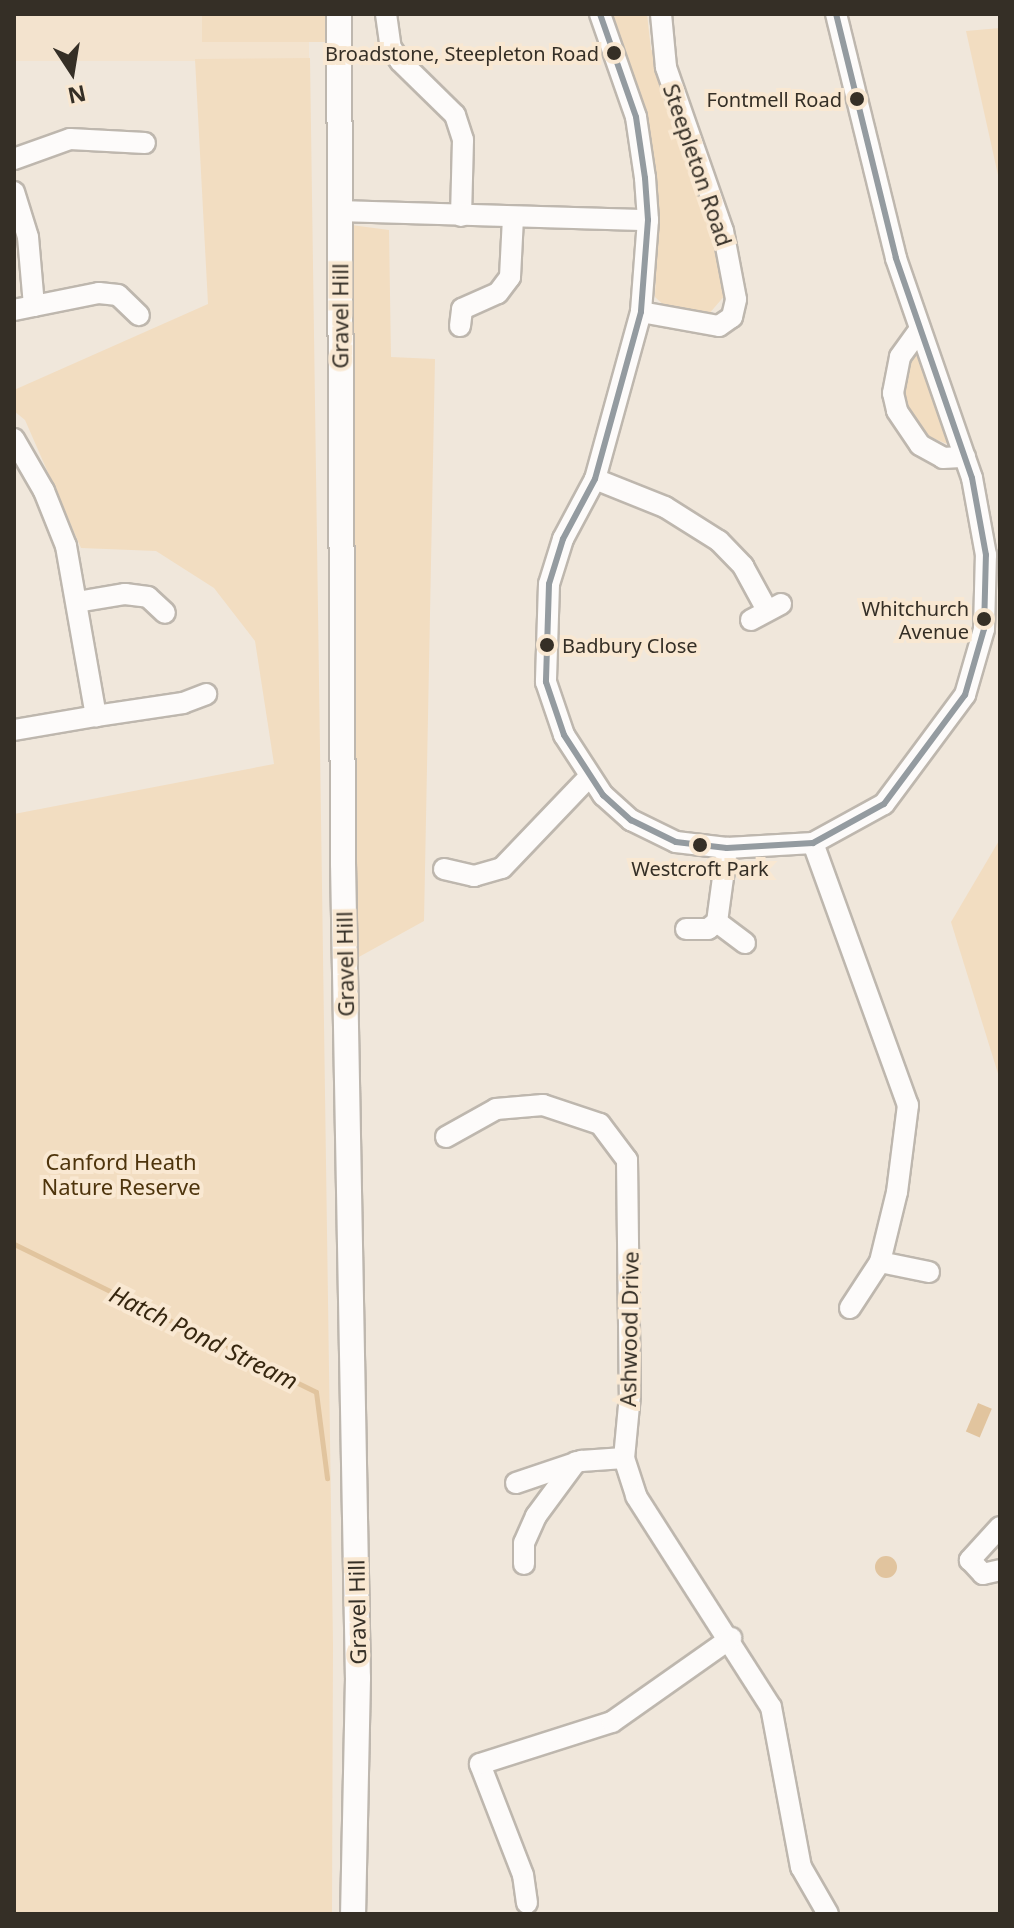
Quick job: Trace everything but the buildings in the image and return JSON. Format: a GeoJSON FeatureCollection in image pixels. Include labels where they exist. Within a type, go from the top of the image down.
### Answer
{"type":"FeatureCollection","features":[{"type":"Feature","properties":{"kind":"main road","name":"Gravel Hill"},"geometry":{"type":"LineString","coordinates":[[339,14],[343,847],[358,1678],[353,1914]]}},
{"type":"Feature","properties":{"kind":"street"},"geometry":{"type":"LineString","coordinates":[[386,14],[391,48],[400,61],[455,115],[463,140],[461,216]]}},
{"type":"Feature","properties":{"kind":"street","name":"Steepleton Road"},"geometry":{"type":"LineString","coordinates":[[595,479],[624,388],[641,312],[648,220],[636,117],[600,14]]}},
{"type":"Feature","properties":{"kind":"street","name":"Steepleton Road"},"geometry":{"type":"LineString","coordinates":[[641,312],[719,326],[732,317],[736,299],[723,231],[671,87],[661,14]]}},
{"type":"Feature","properties":{"kind":"street"},"geometry":{"type":"LineString","coordinates":[[766,611],[743,566],[719,541],[665,507],[595,479],[563,539],[549,584],[545,635],[546,682],[564,735],[588,778],[631,820],[676,842],[727,848],[813,843],[884,804],[965,695],[984,629],[986,555],[965,457],[896,258],[836,14]]}},
{"type":"Feature","properties":{"kind":"street"},"geometry":{"type":"LineString","coordinates":[[14,159],[70,139],[145,143]]}},
{"type":"Feature","properties":{"kind":"street"},"geometry":{"type":"LineString","coordinates":[[14,192],[28,237],[24,308],[118,295],[139,315]]}},
{"type":"Feature","properties":{"kind":"street"},"geometry":{"type":"LineString","coordinates":[[340,211],[648,220]]}},
{"type":"Feature","properties":{"kind":"street"},"geometry":{"type":"LineString","coordinates":[[460,326],[462,309],[498,293],[510,277],[513,217]]}},
{"type":"Feature","properties":{"kind":"street"},"geometry":{"type":"LineString","coordinates":[[920,329],[900,357],[893,393],[897,411],[920,445],[943,458],[965,457]]}},
{"type":"Feature","properties":{"kind":"street"},"geometry":{"type":"LineString","coordinates":[[14,439],[44,491],[66,546],[96,716]]}},
{"type":"Feature","properties":{"kind":"street"},"geometry":{"type":"LineString","coordinates":[[77,602],[125,594],[148,597],[165,613]]}},
{"type":"Feature","properties":{"kind":"street"},"geometry":{"type":"LineString","coordinates":[[14,730],[183,703],[206,694]]}},
{"type":"Feature","properties":{"kind":"street"},"geometry":{"type":"LineString","coordinates":[[444,869],[474,876],[502,868],[588,778]]}},
{"type":"Feature","properties":{"kind":"street"},"geometry":{"type":"LineString","coordinates":[[813,843],[908,1105],[897,1192],[880,1262],[850,1308]]}},
{"type":"Feature","properties":{"kind":"street"},"geometry":{"type":"LineString","coordinates":[[686,929],[708,929],[717,922],[727,848]]}},
{"type":"Feature","properties":{"kind":"street"},"geometry":{"type":"LineString","coordinates":[[717,922],[745,943]]}},
{"type":"Feature","properties":{"kind":"street","name":"Ashwood Drive"},"geometry":{"type":"LineString","coordinates":[[446,1137],[515,1104],[575,1113],[600,1124],[616,1140],[627,1160],[630,1201],[624,1458],[636,1496],[731,1638],[771,1707],[801,1867],[828,1914]]}},
{"type":"Feature","properties":{"kind":"street"},"geometry":{"type":"LineString","coordinates":[[880,1262],[929,1272]]}},
{"type":"Feature","properties":{"kind":"street"},"geometry":{"type":"LineString","coordinates":[[516,1483],[576,1462],[624,1458]]}},
{"type":"Feature","properties":{"kind":"street"},"geometry":{"type":"LineString","coordinates":[[524,1564],[524,1543],[536,1516],[576,1462]]}},
{"type":"Feature","properties":{"kind":"street"},"geometry":{"type":"LineString","coordinates":[[1000,1527],[970,1560],[983,1574],[1000,1570]]}},
{"type":"Feature","properties":{"kind":"street"},"geometry":{"type":"LineString","coordinates":[[527,1903],[523,1875],[480,1764],[612,1722],[731,1638]]}},
{"type":"Feature","properties":{"kind":"shaded area"},"geometry":{"type":"Polygon","coordinates":[[[14,14],[309,14],[309,61],[14,61],[14,14]]]}},
{"type":"Feature","properties":{"kind":"shaded area"},"geometry":{"type":"Polygon","coordinates":[[[978,1403],[992,1409],[980,1437],[966,1432],[978,1403]]]}},
{"type":"Feature","properties":{"kind":"shaded area"},"geometry":{"type":"Polygon","coordinates":[[[886,1556],[894,1559],[897,1567],[894,1575],[886,1578],[878,1575],[875,1567],[878,1559],[886,1556]]]}},
{"type":"Feature","properties":{"kind":"green space"},"geometry":{"type":"Polygon","coordinates":[[[202,14],[327,14],[327,42],[202,42],[202,14]]]}},
{"type":"Feature","properties":{"kind":"green space"},"geometry":{"type":"Polygon","coordinates":[[[607,14],[647,14],[651,50],[655,51],[697,191],[710,227],[717,233],[726,294],[708,315],[668,309],[655,297],[658,212],[651,154],[607,14]]]}},
{"type":"Feature","properties":{"kind":"green space"},"geometry":{"type":"Polygon","coordinates":[[[1000,28],[1000,184],[966,31],[1000,28]]]}},
{"type":"Feature","properties":{"kind":"green space","name":"Canford Heath Nature Reserve"},"geometry":{"type":"Polygon","coordinates":[[[310,58],[333,1645],[332,1914],[14,1914],[14,814],[274,764],[255,641],[214,588],[156,551],[81,548],[25,420],[14,411],[14,390],[208,304],[195,59],[310,58]]]}},
{"type":"Feature","properties":{"kind":"green space"},"geometry":{"type":"Polygon","coordinates":[[[351,225],[389,230],[391,357],[435,359],[424,921],[357,958],[351,225]]]}},
{"type":"Feature","properties":{"kind":"green space"},"geometry":{"type":"Polygon","coordinates":[[[918,345],[950,445],[925,435],[913,424],[900,391],[905,364],[918,345]]]}},
{"type":"Feature","properties":{"kind":"green space"},"geometry":{"type":"Polygon","coordinates":[[[1000,839],[1000,1080],[951,922],[1000,839]]]}},
{"type":"Feature","properties":{"kind":"waterway","name":"Hatch Pond Stream"},"geometry":{"type":"LineString","coordinates":[[14,1244],[316,1392],[327,1478]]}},
{"type":"Feature","properties":{"kind":"transit line"},"geometry":{"type":"LineString","coordinates":[[600,14],[636,117],[645,178],[648,220],[641,312],[595,479],[563,539],[549,584],[546,682],[564,735],[603,795],[631,820],[676,842],[727,848],[813,843],[884,804],[965,695],[984,629],[986,555],[972,478],[896,258],[836,14]]}},
{"type":"Feature","properties":{"kind":"place","name":"Broadstone, Steepleton Road"},"geometry":{"type":"Point","coordinates":[614,53]}},
{"type":"Feature","properties":{"kind":"place","name":"Fontmell Road"},"geometry":{"type":"Point","coordinates":[857,99]}},
{"type":"Feature","properties":{"kind":"place","name":"Whitchurch Avenue"},"geometry":{"type":"Point","coordinates":[984,619]}},
{"type":"Feature","properties":{"kind":"place","name":"Badbury Close"},"geometry":{"type":"Point","coordinates":[547,645]}},
{"type":"Feature","properties":{"kind":"place","name":"Westcroft Park"},"geometry":{"type":"Point","coordinates":[700,845]}}]}
